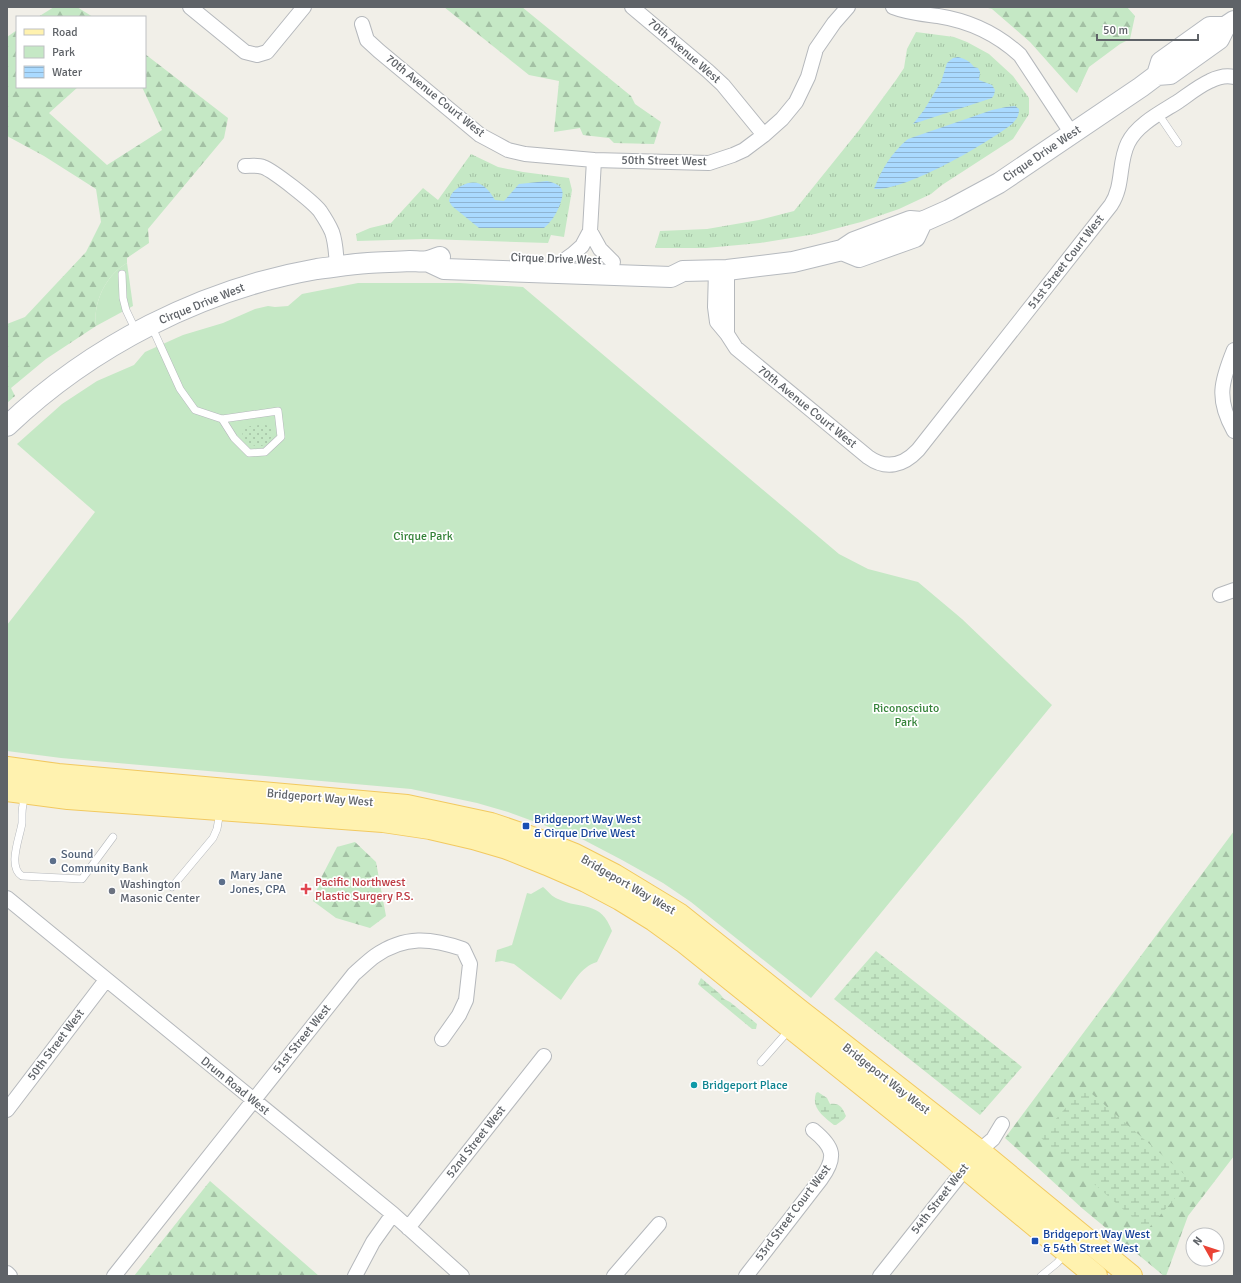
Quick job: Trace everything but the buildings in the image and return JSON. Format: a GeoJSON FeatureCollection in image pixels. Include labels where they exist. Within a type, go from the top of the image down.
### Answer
{"type":"FeatureCollection","features":[{"type":"Feature","properties":{"kind":"main road","name":"Cirque Drive West"},"geometry":{"type":"LineString","coordinates":[[514,264],[644,277],[671,277],[683,271],[721,270],[793,262],[842,250],[854,242],[910,221],[922,222],[949,210],[999,183],[1157,75],[1161,62],[1210,27],[1230,24]]}},
{"type":"Feature","properties":{"kind":"main road","name":"Cirque Drive West"},"geometry":{"type":"LineString","coordinates":[[7,426],[27,407],[66,376],[110,348],[144,329],[196,304],[235,289],[296,273],[337,266],[368,263],[427,261],[444,269],[566,259],[669,263],[683,271]]}},
{"type":"Feature","properties":{"kind":"main road","name":"Bridgeport Way West"},"geometry":{"type":"LineString","coordinates":[[7,768],[58,776],[407,806],[474,820],[554,846],[614,875],[680,915],[979,1151],[1131,1276]]}},
{"type":"Feature","properties":{"kind":"main road","name":"Bridgeport Way West"},"geometry":{"type":"LineString","coordinates":[[16,792],[68,798],[383,822],[430,828],[507,848],[586,880],[654,920],[683,941],[965,1168],[1096,1276]]}},
{"type":"Feature","properties":{"kind":"street"},"geometry":{"type":"LineString","coordinates":[[190,7],[245,52],[257,54],[267,52],[304,7]]}},
{"type":"Feature","properties":{"kind":"street","name":"70th Avenue West"},"geometry":{"type":"LineString","coordinates":[[632,7],[723,85],[764,135]]}},
{"type":"Feature","properties":{"kind":"street","name":"50th Street West"},"geometry":{"type":"LineString","coordinates":[[594,160],[709,163],[738,152],[764,135],[782,119],[796,102],[808,76],[816,49],[834,23],[848,7]]}},
{"type":"Feature","properties":{"kind":"street"},"geometry":{"type":"LineString","coordinates":[[893,7],[908,13],[939,16],[976,25],[1010,45],[1020,55],[1072,134]]}},
{"type":"Feature","properties":{"kind":"street","name":"70th Avenue Court West"},"geometry":{"type":"LineString","coordinates":[[362,24],[367,40],[480,135],[508,150],[525,154],[594,160]]}},
{"type":"Feature","properties":{"kind":"street","name":"51st Street Court West"},"geometry":{"type":"LineString","coordinates":[[895,464],[906,461],[918,450],[1114,200],[1118,189],[1127,144],[1132,136],[1140,128],[1210,81],[1223,76],[1234,77]]}},
{"type":"Feature","properties":{"kind":"street"},"geometry":{"type":"LineString","coordinates":[[566,259],[582,246],[590,231],[594,160]]}},
{"type":"Feature","properties":{"kind":"street"},"geometry":{"type":"LineString","coordinates":[[245,166],[252,165],[264,167],[288,184],[319,210],[332,232],[335,244],[337,266]]}},
{"type":"Feature","properties":{"kind":"street"},"geometry":{"type":"LineString","coordinates":[[590,231],[600,249],[613,262]]}},
{"type":"Feature","properties":{"kind":"street","name":"70th Avenue Court West"},"geometry":{"type":"LineString","coordinates":[[721,270],[716,320],[727,334],[732,344],[868,457],[880,464],[895,464]]}},
{"type":"Feature","properties":{"kind":"street"},"geometry":{"type":"LineString","coordinates":[[1234,350],[1224,375],[1222,394],[1223,406],[1229,422],[1234,430]]}},
{"type":"Feature","properties":{"kind":"street"},"geometry":{"type":"LineString","coordinates":[[1220,594],[1234,590]]}},
{"type":"Feature","properties":{"kind":"street","name":"Drum Road West"},"geometry":{"type":"LineString","coordinates":[[7,898],[393,1214],[462,1276]]}},
{"type":"Feature","properties":{"kind":"street","name":"51st Street West"},"geometry":{"type":"LineString","coordinates":[[114,1276],[354,974],[375,956],[393,946],[412,940],[443,942],[463,949],[470,964],[466,1000],[459,1015],[442,1039]]}},
{"type":"Feature","properties":{"kind":"street","name":"50th Street West"},"geometry":{"type":"LineString","coordinates":[[7,1110],[106,980]]}},
{"type":"Feature","properties":{"kind":"street","name":"52nd Street West"},"geometry":{"type":"LineString","coordinates":[[408,1228],[544,1056]]}},
{"type":"Feature","properties":{"kind":"street","name":"54th Street West"},"geometry":{"type":"LineString","coordinates":[[880,1276],[979,1151],[993,1139],[1002,1124]]}},
{"type":"Feature","properties":{"kind":"street","name":"53rd Street Court West"},"geometry":{"type":"LineString","coordinates":[[746,1276],[821,1179],[830,1165],[831,1158],[828,1145],[825,1140],[813,1130]]}},
{"type":"Feature","properties":{"kind":"street"},"geometry":{"type":"LineString","coordinates":[[355,1276],[373,1242],[393,1214]]}},
{"type":"Feature","properties":{"kind":"street"},"geometry":{"type":"LineString","coordinates":[[614,1276],[658,1224]]}},
{"type":"Feature","properties":{"kind":"street"},"geometry":{"type":"LineString","coordinates":[[7,1273],[10,1276]]}},
{"type":"Feature","properties":{"kind":"lane"},"geometry":{"type":"LineString","coordinates":[[1159,115],[1178,144]]}},
{"type":"Feature","properties":{"kind":"lane"},"geometry":{"type":"LineString","coordinates":[[122,274],[123,298],[126,310],[144,329],[180,389],[195,410],[222,419],[278,411],[281,437],[265,452],[249,453],[234,438],[222,419]]}},
{"type":"Feature","properties":{"kind":"lane"},"geometry":{"type":"LineString","coordinates":[[16,792],[22,823],[15,855],[15,866],[18,874],[28,876],[82,879],[113,837]]}},
{"type":"Feature","properties":{"kind":"lane"},"geometry":{"type":"LineString","coordinates":[[172,887],[213,838],[218,824],[220,809]]}},
{"type":"Feature","properties":{"kind":"lane"},"geometry":{"type":"LineString","coordinates":[[761,1062],[791,1028]]}},
{"type":"Feature","properties":{"kind":"lane"},"geometry":{"type":"LineString","coordinates":[[1041,1276],[1057,1263],[1067,1252]]}},
{"type":"Feature","properties":{"kind":"green space"},"geometry":{"type":"Polygon","coordinates":[[[54,7],[77,7],[91,16],[40,16],[54,7]]]}},
{"type":"Feature","properties":{"kind":"green space"},"geometry":{"type":"Polygon","coordinates":[[[444,7],[522,7],[631,96],[635,104],[661,122],[654,144],[614,143],[609,138],[583,135],[580,128],[554,132],[559,81],[529,75],[444,7]]]}},
{"type":"Feature","properties":{"kind":"green space"},"geometry":{"type":"Polygon","coordinates":[[[984,7],[1127,7],[1135,16],[1130,39],[1120,44],[1089,67],[1077,93],[1030,42],[992,9],[984,7]]]}},
{"type":"Feature","properties":{"kind":"green space"},"geometry":{"type":"Polygon","coordinates":[[[16,31],[16,88],[77,88],[49,113],[107,165],[162,130],[142,88],[146,88],[146,55],[228,118],[224,138],[148,229],[149,243],[127,258],[127,263],[107,282],[99,299],[96,326],[46,359],[11,388],[15,396],[7,403],[7,324],[25,317],[86,252],[101,222],[96,189],[44,156],[7,136],[7,37],[16,31]]]}},
{"type":"Feature","properties":{"kind":"green space"},"geometry":{"type":"Polygon","coordinates":[[[916,32],[954,37],[967,42],[989,54],[1013,76],[1029,98],[1029,114],[1013,139],[942,185],[931,194],[899,209],[861,222],[815,234],[760,243],[706,248],[655,248],[660,231],[707,229],[759,220],[794,211],[860,129],[896,80],[904,68],[907,49],[916,32]]]}},
{"type":"Feature","properties":{"kind":"green space"},"geometry":{"type":"Polygon","coordinates":[[[471,154],[498,167],[569,178],[572,190],[564,237],[551,235],[548,243],[426,239],[357,241],[356,234],[370,228],[391,223],[423,188],[438,200],[471,154]]]}},
{"type":"Feature","properties":{"kind":"green space"},"geometry":{"type":"Polygon","coordinates":[[[127,263],[133,306],[96,326],[97,308],[102,290],[113,275],[127,263]]]}},
{"type":"Feature","properties":{"kind":"green space","name":"Cirque Park"},"geometry":{"type":"Polygon","coordinates":[[[358,283],[460,283],[523,287],[839,554],[868,569],[918,582],[962,619],[1052,705],[811,998],[691,902],[663,883],[582,839],[508,812],[477,803],[411,789],[61,758],[7,751],[7,625],[95,512],[17,444],[62,404],[97,381],[134,365],[145,352],[183,335],[223,323],[255,309],[268,306],[288,306],[302,294],[358,283]]]}},
{"type":"Feature","properties":{"kind":"green space"},"geometry":{"type":"Polygon","coordinates":[[[254,425],[266,425],[272,429],[271,436],[270,440],[262,446],[251,444],[243,437],[243,429],[254,425]]]}},
{"type":"Feature","properties":{"kind":"green space"},"geometry":{"type":"Polygon","coordinates":[[[1234,831],[1234,1156],[1188,1216],[1166,1276],[1164,1276],[1083,1209],[1005,1138],[1234,831]]]}},
{"type":"Feature","properties":{"kind":"green space"},"geometry":{"type":"Polygon","coordinates":[[[355,842],[376,862],[386,916],[370,928],[336,918],[313,901],[321,878],[337,847],[355,842]]]}},
{"type":"Feature","properties":{"kind":"green space"},"geometry":{"type":"Polygon","coordinates":[[[543,887],[556,898],[596,910],[602,914],[612,931],[597,962],[591,964],[581,972],[561,1000],[514,964],[502,961],[495,962],[497,950],[512,945],[527,893],[531,894],[543,887]]]}},
{"type":"Feature","properties":{"kind":"green space"},"geometry":{"type":"Polygon","coordinates":[[[876,951],[1022,1067],[980,1115],[834,999],[876,951]]]}},
{"type":"Feature","properties":{"kind":"green space"},"geometry":{"type":"Polygon","coordinates":[[[701,978],[724,999],[730,1002],[757,1024],[756,1029],[752,1029],[700,986],[698,984],[701,978]]]}},
{"type":"Feature","properties":{"kind":"green space"},"geometry":{"type":"Polygon","coordinates":[[[1084,1087],[1191,1180],[1147,1230],[1040,1137],[1084,1087]]]}},
{"type":"Feature","properties":{"kind":"green space"},"geometry":{"type":"Polygon","coordinates":[[[818,1092],[827,1098],[830,1104],[839,1105],[844,1111],[846,1116],[836,1125],[834,1125],[819,1111],[815,1103],[816,1093],[818,1092]]]}},
{"type":"Feature","properties":{"kind":"green space"},"geometry":{"type":"Polygon","coordinates":[[[210,1181],[319,1276],[134,1276],[210,1181]]]}},
{"type":"Feature","properties":{"kind":"water"},"geometry":{"type":"Polygon","coordinates":[[[958,57],[967,60],[974,67],[978,68],[980,72],[979,80],[992,85],[995,90],[992,98],[913,124],[924,110],[941,82],[947,63],[953,58],[958,57]]]}},
{"type":"Feature","properties":{"kind":"water"},"geometry":{"type":"Polygon","coordinates":[[[1015,106],[1019,109],[1019,114],[1012,124],[984,143],[925,175],[888,188],[874,189],[888,162],[902,144],[908,139],[992,110],[1015,106]]]}},
{"type":"Feature","properties":{"kind":"water"},"geometry":{"type":"Polygon","coordinates":[[[547,181],[560,187],[563,193],[556,213],[544,228],[479,228],[452,206],[449,201],[455,190],[467,183],[472,182],[481,184],[489,191],[495,200],[504,201],[519,184],[547,181]]]}},
{"type":"Feature","properties":{"kind":"place","name":"Bridgeport Way West & Cirque Drive West"},"geometry":{"type":"Point","coordinates":[526,826]}},
{"type":"Feature","properties":{"kind":"place","name":"Sound Community Bank"},"geometry":{"type":"Point","coordinates":[53,861]}},
{"type":"Feature","properties":{"kind":"place","name":"Mary Jane Jones, CPA"},"geometry":{"type":"Point","coordinates":[222,882]}},
{"type":"Feature","properties":{"kind":"place","name":"Pacific Northwest Plastic Surgery P.S."},"geometry":{"type":"Point","coordinates":[306,889]}},
{"type":"Feature","properties":{"kind":"place","name":"Washington Masonic Center"},"geometry":{"type":"Point","coordinates":[112,891]}},
{"type":"Feature","properties":{"kind":"place","name":"Bridgeport Place"},"geometry":{"type":"Point","coordinates":[694,1085]}},
{"type":"Feature","properties":{"kind":"place","name":"Bridgeport Way West & 54th Street West"},"geometry":{"type":"Point","coordinates":[1035,1241]}},
{"type":"Feature","properties":{"kind":"park label","name":"Riconosciuto Park"},"geometry":{"type":"Point","coordinates":[906,715]}}]}
